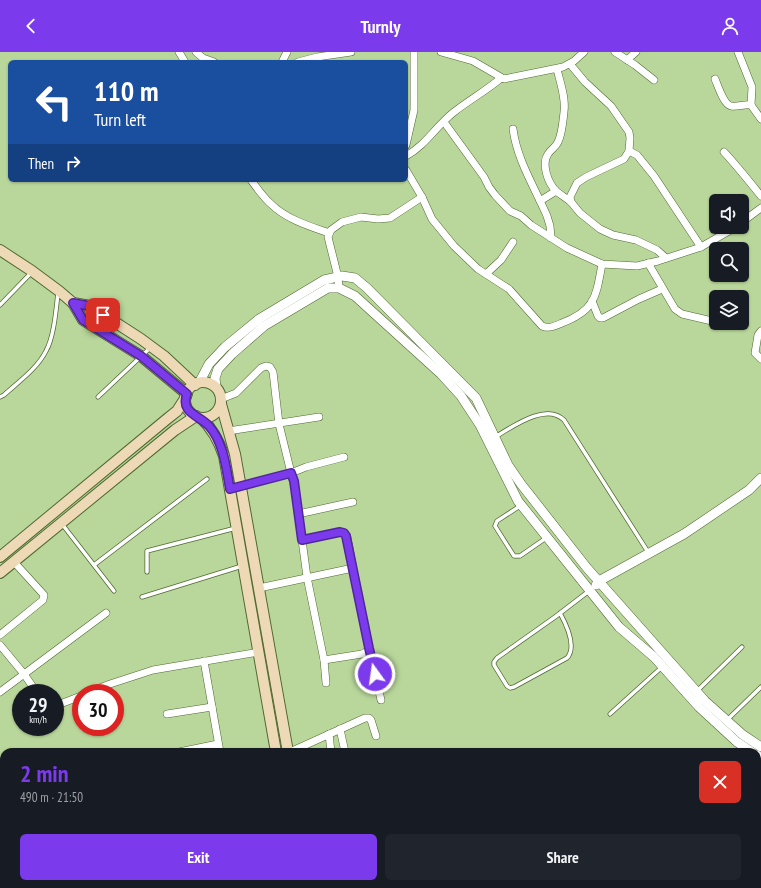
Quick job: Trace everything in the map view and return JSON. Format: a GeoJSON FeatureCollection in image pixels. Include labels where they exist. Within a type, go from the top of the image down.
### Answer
{"type":"FeatureCollection","features":[{"type":"Feature","properties":{"kind":"main road"},"geometry":{"type":"LineString","coordinates":[[0,250],[59,291],[73,303],[83,320],[141,356],[186,396],[189,411],[210,426],[219,442],[224,456],[275,748]]}},
{"type":"Feature","properties":{"kind":"main road"},"geometry":{"type":"LineString","coordinates":[[73,303],[90,306],[152,346],[197,384]]}},
{"type":"Feature","properties":{"kind":"main road"},"geometry":{"type":"LineString","coordinates":[[0,557],[177,411],[191,387],[197,384],[208,383],[216,387],[220,395],[235,454],[288,748]]}},
{"type":"Feature","properties":{"kind":"main road"},"geometry":{"type":"LineString","coordinates":[[0,573],[175,430],[198,417],[205,418],[213,415],[219,408],[221,401]]}},
{"type":"Feature","properties":{"kind":"street"},"geometry":{"type":"LineString","coordinates":[[196,52],[203,58],[208,60]]}},
{"type":"Feature","properties":{"kind":"street"},"geometry":{"type":"LineString","coordinates":[[306,60],[351,52]]}},
{"type":"Feature","properties":{"kind":"street"},"geometry":{"type":"LineString","coordinates":[[408,136],[414,110],[414,52]]}},
{"type":"Feature","properties":{"kind":"street"},"geometry":{"type":"LineString","coordinates":[[441,52],[473,61],[501,78],[508,79],[557,69],[570,64],[584,52]]}},
{"type":"Feature","properties":{"kind":"street"},"geometry":{"type":"LineString","coordinates":[[615,52],[654,80]]}},
{"type":"Feature","properties":{"kind":"street"},"geometry":{"type":"LineString","coordinates":[[627,60],[636,52]]}},
{"type":"Feature","properties":{"kind":"street"},"geometry":{"type":"LineString","coordinates":[[738,52],[752,87],[751,105],[761,119]]}},
{"type":"Feature","properties":{"kind":"street"},"geometry":{"type":"LineString","coordinates":[[570,64],[585,82],[611,106],[628,132],[630,138],[629,150],[624,158],[577,183],[570,197],[571,202]]}},
{"type":"Feature","properties":{"kind":"street"},"geometry":{"type":"LineString","coordinates":[[557,69],[564,102],[564,112],[559,140],[548,154],[545,167],[550,182],[556,191],[571,202],[580,214],[600,229],[613,235],[636,240],[657,250],[666,258]]}},
{"type":"Feature","properties":{"kind":"street"},"geometry":{"type":"LineString","coordinates":[[408,155],[424,144],[455,112],[479,94],[490,88],[501,78]]}},
{"type":"Feature","properties":{"kind":"street"},"geometry":{"type":"LineString","coordinates":[[715,79],[725,102],[728,105],[751,105]]}},
{"type":"Feature","properties":{"kind":"street"},"geometry":{"type":"LineString","coordinates":[[444,122],[484,177],[495,195],[510,211],[521,216],[531,225],[567,248],[602,264],[637,266],[701,247],[724,234]]}},
{"type":"Feature","properties":{"kind":"street"},"geometry":{"type":"LineString","coordinates":[[513,129],[515,144],[520,157],[547,216],[551,238]]}},
{"type":"Feature","properties":{"kind":"street"},"geometry":{"type":"LineString","coordinates":[[629,150],[637,154],[654,176],[701,247]]}},
{"type":"Feature","properties":{"kind":"street"},"geometry":{"type":"LineString","coordinates":[[724,152],[761,196]]}},
{"type":"Feature","properties":{"kind":"street"},"geometry":{"type":"LineString","coordinates":[[408,173],[422,197],[432,219],[454,246],[466,259],[509,289],[542,326],[546,328],[576,318],[583,314],[596,293],[602,264]]}},
{"type":"Feature","properties":{"kind":"street"},"geometry":{"type":"LineString","coordinates":[[253,182],[270,204],[281,213],[329,238]]}},
{"type":"Feature","properties":{"kind":"street"},"geometry":{"type":"LineString","coordinates":[[540,201],[556,191]]}},
{"type":"Feature","properties":{"kind":"street"},"geometry":{"type":"LineString","coordinates":[[339,288],[329,238],[336,225],[361,217],[378,219],[390,218],[422,197]]}},
{"type":"Feature","properties":{"kind":"street"},"geometry":{"type":"LineString","coordinates":[[749,217],[761,208]]}},
{"type":"Feature","properties":{"kind":"street"},"geometry":{"type":"LineString","coordinates":[[486,274],[501,260],[513,242]]}},
{"type":"Feature","properties":{"kind":"street"},"geometry":{"type":"LineString","coordinates":[[648,263],[675,310],[709,320]]}},
{"type":"Feature","properties":{"kind":"street"},"geometry":{"type":"LineString","coordinates":[[197,384],[210,364],[224,347],[259,319],[324,280],[342,276],[355,278],[368,288],[476,398],[508,465],[521,484],[587,568],[705,701],[744,735],[761,746]]}},
{"type":"Feature","properties":{"kind":"street"},"geometry":{"type":"LineString","coordinates":[[216,387],[215,378],[218,370],[232,354],[264,326],[328,288],[339,288],[355,296],[441,374],[461,396],[480,425],[518,501],[522,504],[589,591],[619,627],[654,657],[699,708],[737,742],[746,748]]}},
{"type":"Feature","properties":{"kind":"street"},"geometry":{"type":"LineString","coordinates":[[592,301],[598,316],[603,318],[662,289]]}},
{"type":"Feature","properties":{"kind":"street"},"geometry":{"type":"LineString","coordinates":[[761,331],[758,335],[755,353],[761,359]]}},
{"type":"Feature","properties":{"kind":"street"},"geometry":{"type":"LineString","coordinates":[[221,401],[236,393],[261,368],[266,366],[270,367],[273,372],[279,424],[294,481],[307,577],[324,660],[326,683]]}},
{"type":"Feature","properties":{"kind":"street"},"geometry":{"type":"LineString","coordinates":[[228,431],[320,417]]}},
{"type":"Feature","properties":{"kind":"street"},"geometry":{"type":"LineString","coordinates":[[230,489],[344,457]]}},
{"type":"Feature","properties":{"kind":"street"},"geometry":{"type":"LineString","coordinates":[[589,591],[600,581],[684,534],[749,490],[761,478]]}},
{"type":"Feature","properties":{"kind":"street"},"geometry":{"type":"LineString","coordinates":[[298,514],[353,502]]}},
{"type":"Feature","properties":{"kind":"street"},"geometry":{"type":"LineString","coordinates":[[302,540],[340,532],[344,533],[346,536],[381,700]]}},
{"type":"Feature","properties":{"kind":"street"},"geometry":{"type":"LineString","coordinates":[[0,635],[43,600],[44,595],[14,562]]}},
{"type":"Feature","properties":{"kind":"street"},"geometry":{"type":"LineString","coordinates":[[259,588],[353,568]]}},
{"type":"Feature","properties":{"kind":"street"},"geometry":{"type":"LineString","coordinates":[[0,692],[106,613]]}},
{"type":"Feature","properties":{"kind":"street"},"geometry":{"type":"LineString","coordinates":[[0,645],[31,684]]}},
{"type":"Feature","properties":{"kind":"street"},"geometry":{"type":"LineString","coordinates":[[324,660],[362,654],[369,648]]}},
{"type":"Feature","properties":{"kind":"street"},"geometry":{"type":"LineString","coordinates":[[110,684],[153,670],[259,652]]}},
{"type":"Feature","properties":{"kind":"street"},"geometry":{"type":"LineString","coordinates":[[204,661],[219,748]]}},
{"type":"Feature","properties":{"kind":"street"},"geometry":{"type":"LineString","coordinates":[[167,714],[212,707]]}},
{"type":"Feature","properties":{"kind":"street"},"geometry":{"type":"LineString","coordinates":[[298,748],[365,718],[369,718],[371,720],[376,736]]}},
{"type":"Feature","properties":{"kind":"street"},"geometry":{"type":"LineString","coordinates":[[340,729],[344,748]]}},
{"type":"Feature","properties":{"kind":"street"},"geometry":{"type":"LineString","coordinates":[[329,734],[331,748]]}},
{"type":"Feature","properties":{"kind":"street"},"geometry":{"type":"LineString","coordinates":[[198,748],[218,744]]}},
{"type":"Feature","properties":{"kind":"lane"},"geometry":{"type":"LineString","coordinates":[[0,305],[32,271]]}},
{"type":"Feature","properties":{"kind":"lane"},"geometry":{"type":"LineString","coordinates":[[0,397],[35,367],[47,350],[50,342],[59,291]]}},
{"type":"Feature","properties":{"kind":"lane"},"geometry":{"type":"LineString","coordinates":[[98,397],[152,346]]}},
{"type":"Feature","properties":{"kind":"lane"},"geometry":{"type":"LineString","coordinates":[[494,438],[530,417],[553,413],[559,416],[564,420],[649,553]]}},
{"type":"Feature","properties":{"kind":"lane"},"geometry":{"type":"LineString","coordinates":[[94,565],[207,479]]}},
{"type":"Feature","properties":{"kind":"lane"},"geometry":{"type":"LineString","coordinates":[[522,504],[503,516],[497,521],[495,526],[514,556],[520,556],[547,537]]}},
{"type":"Feature","properties":{"kind":"lane"},"geometry":{"type":"LineString","coordinates":[[61,523],[114,591]]}},
{"type":"Feature","properties":{"kind":"lane"},"geometry":{"type":"LineString","coordinates":[[147,572],[146,551],[237,528]]}},
{"type":"Feature","properties":{"kind":"lane"},"geometry":{"type":"LineString","coordinates":[[142,597],[243,565]]}},
{"type":"Feature","properties":{"kind":"lane"},"geometry":{"type":"LineString","coordinates":[[560,613],[569,633],[571,651],[569,656],[514,687],[510,688],[507,686],[494,666],[494,662],[497,658],[589,591]]}},
{"type":"Feature","properties":{"kind":"lane"},"geometry":{"type":"LineString","coordinates":[[697,692],[742,647]]}},
{"type":"Feature","properties":{"kind":"lane"},"geometry":{"type":"LineString","coordinates":[[610,714],[662,667]]}},
{"type":"Feature","properties":{"kind":"lane"},"geometry":{"type":"LineString","coordinates":[[727,720],[761,687]]}},
{"type":"Feature","properties":{"kind":"route"},"geometry":{"type":"LineString","coordinates":[[103,315],[90,306],[73,303],[83,320],[141,356],[187,394],[186,402],[189,411],[210,426],[219,442],[224,456],[230,489],[291,473],[294,481],[302,540],[340,532],[344,533],[346,536],[375,674]]}}]}
